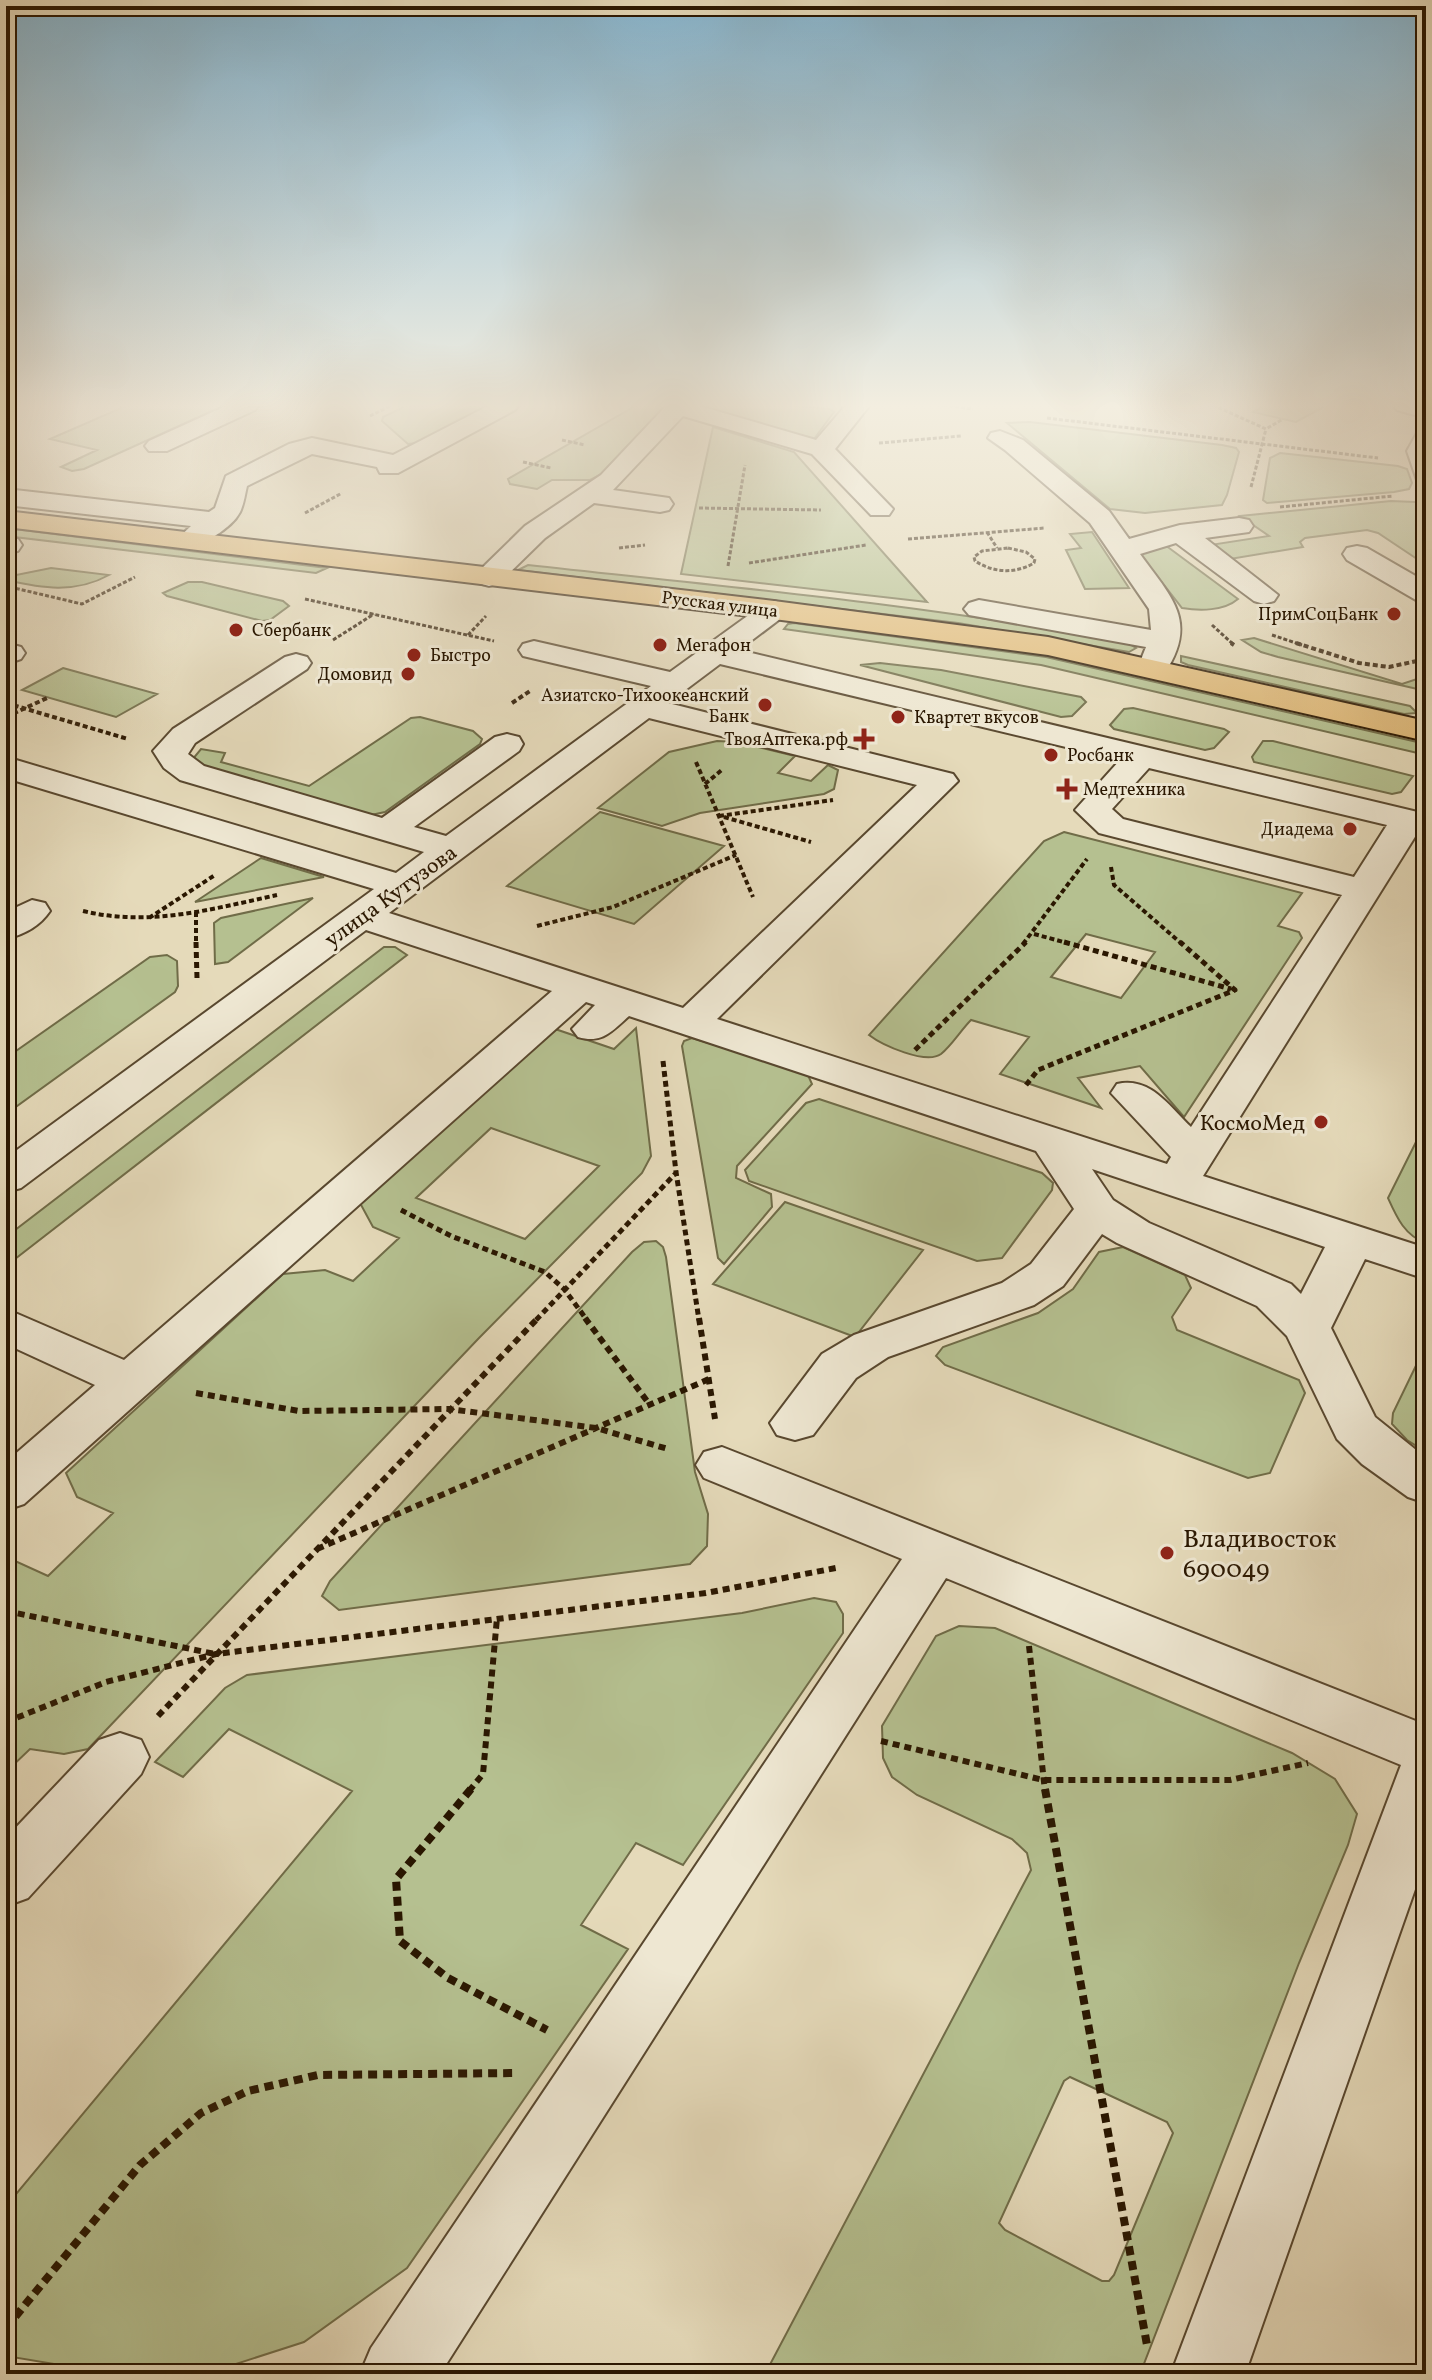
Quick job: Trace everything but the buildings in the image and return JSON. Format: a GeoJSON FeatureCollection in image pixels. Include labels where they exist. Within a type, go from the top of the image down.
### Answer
{"type":"FeatureCollection","features":[{"type":"Feature","properties":{"kind":"main road","name":"Русская улица"},"geometry":{"type":"LineString","coordinates":[[7,536],[190,540],[1048,646],[1158,654],[1426,731]]}},
{"type":"Feature","properties":{"kind":"street"},"geometry":{"type":"LineString","coordinates":[[174,516],[217,521]]}},
{"type":"Feature","properties":{"kind":"street"},"geometry":{"type":"LineString","coordinates":[[190,540],[222,516]]}},
{"type":"Feature","properties":{"kind":"street"},"geometry":{"type":"LineString","coordinates":[[489,577],[535,532],[558,516]]}},
{"type":"Feature","properties":{"kind":"street"},"geometry":{"type":"LineString","coordinates":[[979,609],[1158,654],[1167,618],[1164,609],[1099,516]]}},
{"type":"Feature","properties":{"kind":"street"},"geometry":{"type":"LineString","coordinates":[[1124,550],[1148,540],[1180,533],[1239,526]]}},
{"type":"Feature","properties":{"kind":"street"},"geometry":{"type":"LineString","coordinates":[[1180,533],[1264,595]]}},
{"type":"Feature","properties":{"kind":"street"},"geometry":{"type":"LineString","coordinates":[[1357,554],[1426,594]]}},
{"type":"Feature","properties":{"kind":"street","name":"улица Кутузова"},"geometry":{"type":"LineString","coordinates":[[6,1179],[364,896],[403,886],[665,701],[716,654],[774,610]]}},
{"type":"Feature","properties":{"kind":"street"},"geometry":{"type":"LineString","coordinates":[[534,650],[575,659],[809,764],[941,781],[773,943],[656,1012],[592,1029]]}},
{"type":"Feature","properties":{"kind":"street"},"geometry":{"type":"LineString","coordinates":[[716,654],[1417,822],[1364,890],[1185,1168]]}},
{"type":"Feature","properties":{"kind":"street"},"geometry":{"type":"LineString","coordinates":[[296,663],[200,722],[169,751],[176,761],[192,773],[452,849]]}},
{"type":"Feature","properties":{"kind":"street"},"geometry":{"type":"LineString","coordinates":[[387,830],[507,744]]}},
{"type":"Feature","properties":{"kind":"street"},"geometry":{"type":"LineString","coordinates":[[1141,757],[1092,810],[1111,826],[1364,890]]}},
{"type":"Feature","properties":{"kind":"street"},"geometry":{"type":"LineString","coordinates":[[6,767],[261,845],[364,896],[580,987],[1052,1142],[1185,1168],[1352,1239],[1426,1264]]}},
{"type":"Feature","properties":{"kind":"street"},"geometry":{"type":"LineString","coordinates":[[6,1491],[580,987]]}},
{"type":"Feature","properties":{"kind":"street"},"geometry":{"type":"LineString","coordinates":[[1132,1093],[1185,1168]]}},
{"type":"Feature","properties":{"kind":"street"},"geometry":{"type":"LineString","coordinates":[[1052,1142],[1097,1210],[1133,1233],[1274,1295],[1307,1328],[1355,1427],[1380,1451],[1426,1484]]}},
{"type":"Feature","properties":{"kind":"street"},"geometry":{"type":"LineString","coordinates":[[795,1423],[839,1366],[871,1346],[1018,1294],[1047,1275],[1097,1210]]}},
{"type":"Feature","properties":{"kind":"street"},"geometry":{"type":"LineString","coordinates":[[1307,1328],[1352,1239]]}},
{"type":"Feature","properties":{"kind":"street"},"geometry":{"type":"LineString","coordinates":[[6,1325],[130,1382]]}},
{"type":"Feature","properties":{"kind":"street"},"geometry":{"type":"LineString","coordinates":[[722,1465],[1023,1587],[1419,1755],[1178,2366]]}},
{"type":"Feature","properties":{"kind":"street"},"geometry":{"type":"LineString","coordinates":[[397,2374],[935,1552]]}},
{"type":"Feature","properties":{"kind":"street"},"geometry":{"type":"LineString","coordinates":[[6,1879],[120,1757]]}},
{"type":"Feature","properties":{"kind":"path"},"geometry":{"type":"LineString","coordinates":[[728,567],[735,516]]}},
{"type":"Feature","properties":{"kind":"path"},"geometry":{"type":"LineString","coordinates":[[887,516],[910,539]]}},
{"type":"Feature","properties":{"kind":"path"},"geometry":{"type":"LineString","coordinates":[[894,541],[1053,527]]}},
{"type":"Feature","properties":{"kind":"path"},"geometry":{"type":"LineString","coordinates":[[987,532],[997,548]]}},
{"type":"Feature","properties":{"kind":"path"},"geometry":{"type":"LineString","coordinates":[[743,564],[879,543]]}},
{"type":"Feature","properties":{"kind":"path"},"geometry":{"type":"LineString","coordinates":[[997,548],[1026,552],[1035,559],[1034,563],[1023,569],[1003,571],[975,561],[974,557],[982,551],[997,548]]}},
{"type":"Feature","properties":{"kind":"path"},"geometry":{"type":"LineString","coordinates":[[6,586],[82,604],[136,576]]}},
{"type":"Feature","properties":{"kind":"path"},"geometry":{"type":"LineString","coordinates":[[298,597],[534,650]]}},
{"type":"Feature","properties":{"kind":"path"},"geometry":{"type":"LineString","coordinates":[[328,643],[374,614]]}},
{"type":"Feature","properties":{"kind":"path"},"geometry":{"type":"LineString","coordinates":[[1266,634],[1359,663],[1389,667],[1426,659]]}},
{"type":"Feature","properties":{"kind":"path"},"geometry":{"type":"LineString","coordinates":[[507,744],[487,721],[575,659]]}},
{"type":"Feature","properties":{"kind":"path"},"geometry":{"type":"LineString","coordinates":[[6,717],[47,698]]}},
{"type":"Feature","properties":{"kind":"path"},"geometry":{"type":"LineString","coordinates":[[665,701],[719,816],[773,943]]}},
{"type":"Feature","properties":{"kind":"path"},"geometry":{"type":"LineString","coordinates":[[6,703],[169,751]]}},
{"type":"Feature","properties":{"kind":"path"},"geometry":{"type":"LineString","coordinates":[[719,816],[851,797],[908,812]]}},
{"type":"Feature","properties":{"kind":"path"},"geometry":{"type":"LineString","coordinates":[[719,816],[863,856]]}},
{"type":"Feature","properties":{"kind":"path"},"geometry":{"type":"LineString","coordinates":[[878,1085],[1034,934],[1111,826]]}},
{"type":"Feature","properties":{"kind":"path"},"geometry":{"type":"LineString","coordinates":[[1111,826],[1114,885],[1235,990]]}},
{"type":"Feature","properties":{"kind":"path"},"geometry":{"type":"LineString","coordinates":[[145,921],[261,845]]}},
{"type":"Feature","properties":{"kind":"path"},"geometry":{"type":"LineString","coordinates":[[535,926],[564,923],[592,914],[736,855]]}},
{"type":"Feature","properties":{"kind":"path"},"geometry":{"type":"LineString","coordinates":[[79,910],[108,920],[145,921],[196,911],[364,896]]}},
{"type":"Feature","properties":{"kind":"path"},"geometry":{"type":"LineString","coordinates":[[196,911],[198,984]]}},
{"type":"Feature","properties":{"kind":"path"},"geometry":{"type":"LineString","coordinates":[[1034,934],[1290,1005]]}},
{"type":"Feature","properties":{"kind":"path"},"geometry":{"type":"LineString","coordinates":[[997,1123],[1038,1070],[1235,990]]}},
{"type":"Feature","properties":{"kind":"path"},"geometry":{"type":"LineString","coordinates":[[130,1382],[299,1411],[449,1409],[596,1428],[722,1465],[676,1172],[656,1012]]}},
{"type":"Feature","properties":{"kind":"path"},"geometry":{"type":"LineString","coordinates":[[120,1757],[676,1172]]}},
{"type":"Feature","properties":{"kind":"path"},"geometry":{"type":"LineString","coordinates":[[354,1185],[451,1236],[545,1272],[564,1289],[650,1405]]}},
{"type":"Feature","properties":{"kind":"path"},"geometry":{"type":"LineString","coordinates":[[314,1550],[709,1379]]}},
{"type":"Feature","properties":{"kind":"path"},"geometry":{"type":"LineString","coordinates":[[6,1722],[106,1682],[216,1654],[706,1593],[841,1567]]}},
{"type":"Feature","properties":{"kind":"path"},"geometry":{"type":"LineString","coordinates":[[1023,1587],[1043,1780],[1178,2366]]}},
{"type":"Feature","properties":{"kind":"path"},"geometry":{"type":"LineString","coordinates":[[6,1611],[216,1654]]}},
{"type":"Feature","properties":{"kind":"path"},"geometry":{"type":"LineString","coordinates":[[497,1618],[483,1774],[396,1879],[400,1941],[448,1978],[604,2060]]}},
{"type":"Feature","properties":{"kind":"path"},"geometry":{"type":"LineString","coordinates":[[821,1727],[1043,1780],[1230,1780],[1419,1755]]}},
{"type":"Feature","properties":{"kind":"path"},"geometry":{"type":"LineString","coordinates":[[6,2328],[140,2165],[201,2113],[248,2091],[318,2075],[541,2072],[604,2060]]}},
{"type":"Feature","properties":{"kind":"green space"},"geometry":{"type":"Polygon","coordinates":[[[694,516],[851,516],[927,602],[681,574],[694,516]]]}},
{"type":"Feature","properties":{"kind":"green space"},"geometry":{"type":"Polygon","coordinates":[[[1240,516],[1426,516],[1426,565],[1378,533],[1367,530],[1305,538],[1300,542],[1303,547],[1230,559],[1210,545],[1269,536],[1240,516]]]}},
{"type":"Feature","properties":{"kind":"green space"},"geometry":{"type":"Polygon","coordinates":[[[6,528],[327,568],[316,573],[6,536],[6,528]]]}},
{"type":"Feature","properties":{"kind":"green space"},"geometry":{"type":"Polygon","coordinates":[[[1092,532],[1129,588],[1085,589],[1066,550],[1081,548],[1070,534],[1092,532]]]}},
{"type":"Feature","properties":{"kind":"green space"},"geometry":{"type":"Polygon","coordinates":[[[1165,545],[1238,599],[1212,609],[1182,608],[1140,554],[1165,545]]]}},
{"type":"Feature","properties":{"kind":"green space"},"geometry":{"type":"Polygon","coordinates":[[[528,565],[904,607],[1128,643],[1136,648],[1129,652],[958,623],[518,570],[528,565]]]}},
{"type":"Feature","properties":{"kind":"green space"},"geometry":{"type":"Polygon","coordinates":[[[51,568],[109,575],[83,585],[58,588],[6,580],[6,577],[51,568]]]}},
{"type":"Feature","properties":{"kind":"green space"},"geometry":{"type":"Polygon","coordinates":[[[188,582],[202,582],[283,601],[289,606],[270,620],[262,621],[163,593],[188,582]]]}},
{"type":"Feature","properties":{"kind":"green space"},"geometry":{"type":"Polygon","coordinates":[[[794,623],[1046,657],[1426,744],[1426,755],[1041,665],[784,629],[794,623]]]}},
{"type":"Feature","properties":{"kind":"green space"},"geometry":{"type":"Polygon","coordinates":[[[1254,638],[1402,684],[1426,679],[1426,691],[1278,657],[1261,652],[1242,640],[1254,638]]]}},
{"type":"Feature","properties":{"kind":"green space"},"geometry":{"type":"Polygon","coordinates":[[[1181,656],[1410,706],[1417,713],[1404,714],[1188,665],[1181,662],[1181,656]]]}},
{"type":"Feature","properties":{"kind":"green space"},"geometry":{"type":"Polygon","coordinates":[[[880,663],[941,670],[1081,697],[1086,702],[1072,716],[1061,717],[860,665],[880,663]]]}},
{"type":"Feature","properties":{"kind":"green space"},"geometry":{"type":"Polygon","coordinates":[[[63,668],[157,694],[116,717],[22,690],[63,668]]]}},
{"type":"Feature","properties":{"kind":"green space"},"geometry":{"type":"Polygon","coordinates":[[[1133,708],[1229,732],[1214,748],[1205,750],[1114,729],[1110,725],[1124,709],[1133,708]]]}},
{"type":"Feature","properties":{"kind":"green space"},"geometry":{"type":"Polygon","coordinates":[[[420,717],[473,731],[482,739],[480,744],[385,812],[371,815],[207,768],[192,760],[201,749],[225,753],[221,762],[309,786],[411,718],[420,717]]]}},
{"type":"Feature","properties":{"kind":"green space"},"geometry":{"type":"Polygon","coordinates":[[[717,741],[737,742],[795,756],[778,773],[811,781],[828,765],[838,770],[834,789],[824,794],[700,813],[662,826],[598,808],[669,752],[717,741]]]}},
{"type":"Feature","properties":{"kind":"green space"},"geometry":{"type":"Polygon","coordinates":[[[1263,741],[1413,776],[1401,792],[1392,794],[1254,762],[1252,757],[1263,741]]]}},
{"type":"Feature","properties":{"kind":"green space"},"geometry":{"type":"Polygon","coordinates":[[[600,812],[724,846],[634,924],[507,886],[600,812]]]}},
{"type":"Feature","properties":{"kind":"green space"},"geometry":{"type":"Polygon","coordinates":[[[1064,832],[1302,893],[1278,926],[1299,932],[1302,938],[1184,1117],[1140,1066],[1078,1078],[1101,1108],[1000,1074],[1029,1037],[971,1020],[941,1054],[934,1057],[904,1052],[869,1035],[1044,841],[1064,832]],[[1086,934],[1051,977],[1121,998],[1155,952],[1086,934]]]}},
{"type":"Feature","properties":{"kind":"green space"},"geometry":{"type":"Polygon","coordinates":[[[261,858],[324,877],[195,902],[261,858]]]}},
{"type":"Feature","properties":{"kind":"green space"},"geometry":{"type":"Polygon","coordinates":[[[313,898],[228,962],[215,964],[214,923],[221,918],[313,898]]]}},
{"type":"Feature","properties":{"kind":"green space"},"geometry":{"type":"Polygon","coordinates":[[[384,947],[395,947],[407,955],[6,1266],[6,1237],[384,947]]]}},
{"type":"Feature","properties":{"kind":"green space"},"geometry":{"type":"Polygon","coordinates":[[[167,955],[177,961],[178,986],[175,992],[6,1114],[6,1058],[150,957],[167,955]]]}},
{"type":"Feature","properties":{"kind":"green space"},"geometry":{"type":"Polygon","coordinates":[[[636,1028],[651,1156],[642,1173],[479,1338],[88,1749],[64,1754],[30,1749],[6,1772],[6,1560],[13,1560],[48,1576],[113,1513],[77,1497],[66,1473],[283,1274],[325,1270],[353,1281],[399,1238],[373,1227],[360,1203],[555,1029],[614,1049],[636,1028]],[[491,1128],[416,1198],[525,1239],[599,1166],[491,1128]]]}},
{"type":"Feature","properties":{"kind":"green space"},"geometry":{"type":"Polygon","coordinates":[[[692,1038],[807,1073],[812,1084],[737,1166],[736,1178],[771,1194],[772,1207],[724,1264],[718,1258],[682,1046],[684,1041],[692,1038]]]}},
{"type":"Feature","properties":{"kind":"green space"},"geometry":{"type":"Polygon","coordinates":[[[819,1099],[1042,1173],[1053,1183],[1052,1190],[1002,1258],[977,1261],[749,1181],[745,1170],[806,1103],[819,1099]]]}},
{"type":"Feature","properties":{"kind":"green space"},"geometry":{"type":"Polygon","coordinates":[[[1426,1122],[1426,1243],[1407,1231],[1388,1198],[1426,1122]]]}},
{"type":"Feature","properties":{"kind":"green space"},"geometry":{"type":"Polygon","coordinates":[[[785,1202],[923,1250],[855,1337],[713,1284],[785,1202]]]}},
{"type":"Feature","properties":{"kind":"green space"},"geometry":{"type":"Polygon","coordinates":[[[656,1241],[663,1247],[666,1257],[695,1472],[708,1514],[707,1546],[690,1564],[339,1610],[322,1596],[330,1581],[632,1252],[644,1242],[656,1241]]]}},
{"type":"Feature","properties":{"kind":"green space"},"geometry":{"type":"Polygon","coordinates":[[[1123,1247],[1185,1275],[1191,1288],[1172,1317],[1177,1330],[1299,1380],[1305,1393],[1270,1473],[1248,1478],[945,1365],[936,1356],[943,1347],[1038,1313],[1073,1289],[1099,1252],[1123,1247]]]}},
{"type":"Feature","properties":{"kind":"green space"},"geometry":{"type":"Polygon","coordinates":[[[1426,1345],[1426,1452],[1407,1440],[1392,1424],[1393,1413],[1426,1345]]]}},
{"type":"Feature","properties":{"kind":"green space"},"geometry":{"type":"Polygon","coordinates":[[[814,1598],[836,1602],[843,1614],[843,1633],[683,1865],[636,1843],[581,1925],[628,1949],[407,2268],[304,2342],[205,2374],[114,2374],[6,2356],[6,2206],[352,1791],[229,1729],[183,1777],[155,1762],[225,1688],[247,1675],[742,1613],[814,1598]]]}},
{"type":"Feature","properties":{"kind":"green space"},"geometry":{"type":"Polygon","coordinates":[[[959,1626],[995,1628],[1292,1753],[1335,1779],[1357,1814],[1348,1845],[1299,1963],[1140,2374],[765,2374],[1031,1870],[1027,1853],[1012,1839],[917,1795],[892,1777],[883,1758],[882,1726],[936,1636],[959,1626]],[[1070,2077],[1064,2081],[999,2223],[1005,2230],[1102,2281],[1109,2281],[1173,2133],[1167,2122],[1070,2077]]]}},
{"type":"Feature","properties":{"kind":"place","name":"ПримСоцБанк"},"geometry":{"type":"Point","coordinates":[1394,614]}},
{"type":"Feature","properties":{"kind":"place","name":"Сбербанк"},"geometry":{"type":"Point","coordinates":[236,630]}},
{"type":"Feature","properties":{"kind":"place","name":"Мегафон"},"geometry":{"type":"Point","coordinates":[660,645]}},
{"type":"Feature","properties":{"kind":"place","name":"Быстро"},"geometry":{"type":"Point","coordinates":[414,655]}},
{"type":"Feature","properties":{"kind":"place","name":"Домовид"},"geometry":{"type":"Point","coordinates":[408,674]}},
{"type":"Feature","properties":{"kind":"place","name":"Азиатско-Тихоокеанский Банк"},"geometry":{"type":"Point","coordinates":[765,705]}},
{"type":"Feature","properties":{"kind":"place","name":"Квартет вкусов"},"geometry":{"type":"Point","coordinates":[898,717]}},
{"type":"Feature","properties":{"kind":"place","name":"ТвояАптека.рф"},"geometry":{"type":"Point","coordinates":[864,739]}},
{"type":"Feature","properties":{"kind":"place","name":"Росбанк"},"geometry":{"type":"Point","coordinates":[1051,755]}},
{"type":"Feature","properties":{"kind":"place","name":"Медтехника"},"geometry":{"type":"Point","coordinates":[1067,789]}},
{"type":"Feature","properties":{"kind":"place","name":"Диадема"},"geometry":{"type":"Point","coordinates":[1350,829]}},
{"type":"Feature","properties":{"kind":"place","name":"КосмоМед"},"geometry":{"type":"Point","coordinates":[1321,1122]}},
{"type":"Feature","properties":{"kind":"place","name":"Владивосток 690049"},"geometry":{"type":"Point","coordinates":[1167,1553]}}]}
